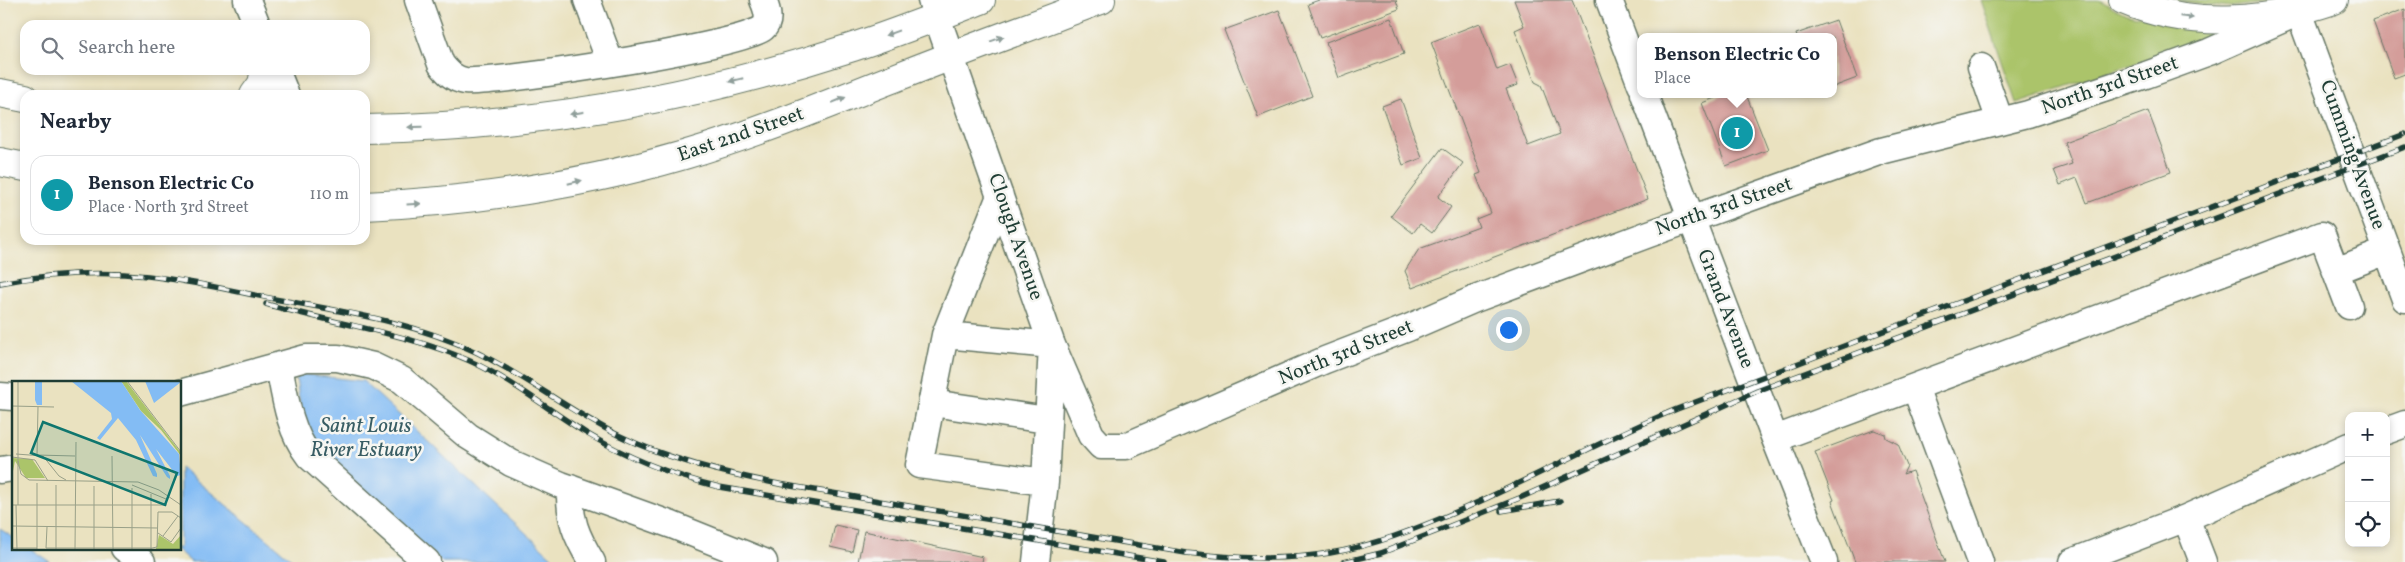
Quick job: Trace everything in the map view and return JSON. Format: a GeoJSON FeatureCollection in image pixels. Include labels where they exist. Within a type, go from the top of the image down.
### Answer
{"type":"FeatureCollection","features":[{"type":"Feature","properties":{"kind":"main road"},"geometry":{"type":"LineString","coordinates":[[370,129],[507,121],[569,114],[635,103],[770,72],[854,47],[934,8],[982,0]]}},
{"type":"Feature","properties":{"kind":"main road","name":"East 2nd Street"},"geometry":{"type":"LineString","coordinates":[[370,206],[510,195],[628,170],[684,155],[748,134],[1101,0]]}},
{"type":"Feature","properties":{"kind":"main road"},"geometry":{"type":"LineString","coordinates":[[2123,0],[2160,12],[2204,19],[2249,19],[2299,12]]}},
{"type":"Feature","properties":{"kind":"main road","name":"North 3rd Street"},"geometry":{"type":"LineString","coordinates":[[2299,12],[2334,0]]}},
{"type":"Feature","properties":{"kind":"main road"},"geometry":{"type":"LineString","coordinates":[[258,90],[262,84],[264,75]]}},
{"type":"Feature","properties":{"kind":"main road"},"geometry":{"type":"LineString","coordinates":[[0,93],[20,97]]}},
{"type":"Feature","properties":{"kind":"main road"},"geometry":{"type":"LineString","coordinates":[[0,162],[20,166]]}},
{"type":"Feature","properties":{"kind":"street"},"geometry":{"type":"LineString","coordinates":[[247,0],[255,20]]}},
{"type":"Feature","properties":{"kind":"street"},"geometry":{"type":"LineString","coordinates":[[418,0],[441,64],[448,73],[457,79],[486,81],[548,74],[754,34],[766,24],[768,17],[763,0]]}},
{"type":"Feature","properties":{"kind":"street"},"geometry":{"type":"LineString","coordinates":[[587,0],[610,62]]}},
{"type":"Feature","properties":{"kind":"street"},"geometry":{"type":"LineString","coordinates":[[1609,0],[1637,74]]}},
{"type":"Feature","properties":{"kind":"street","name":"Clough Avenue"},"geometry":{"type":"LineString","coordinates":[[934,8],[1052,345],[1092,435],[1101,446],[1126,446]]}},
{"type":"Feature","properties":{"kind":"street","name":"North 3rd Street"},"geometry":{"type":"LineString","coordinates":[[1126,446],[1325,360],[1408,328],[1468,302],[1692,219],[1881,151],[2046,108],[2182,62],[2299,12]]}},
{"type":"Feature","properties":{"kind":"street","name":"Cumming Avenue"},"geometry":{"type":"LineString","coordinates":[[2299,12],[2405,299]]}},
{"type":"Feature","properties":{"kind":"street"},"geometry":{"type":"LineString","coordinates":[[1981,67],[2000,121]]}},
{"type":"Feature","properties":{"kind":"street"},"geometry":{"type":"LineString","coordinates":[[278,75],[284,90]]}},
{"type":"Feature","properties":{"kind":"street","name":"Grand Avenue"},"geometry":{"type":"LineString","coordinates":[[1646,98],[1775,439],[1824,562]]}},
{"type":"Feature","properties":{"kind":"street"},"geometry":{"type":"LineString","coordinates":[[1000,196],[945,335],[919,465],[1045,482]]}},
{"type":"Feature","properties":{"kind":"street"},"geometry":{"type":"LineString","coordinates":[[1775,439],[2322,235],[2350,306]]}},
{"type":"Feature","properties":{"kind":"street"},"geometry":{"type":"LineString","coordinates":[[2336,271],[2388,251]]}},
{"type":"Feature","properties":{"kind":"street"},"geometry":{"type":"LineString","coordinates":[[945,335],[1052,345],[1045,482],[1036,562]]}},
{"type":"Feature","properties":{"kind":"street"},"geometry":{"type":"LineString","coordinates":[[181,393],[306,358],[323,357],[372,366],[402,380],[489,451],[511,463],[570,488],[672,525],[764,562]]}},
{"type":"Feature","properties":{"kind":"street"},"geometry":{"type":"LineString","coordinates":[[279,366],[291,422],[308,456],[428,562]]}},
{"type":"Feature","properties":{"kind":"street"},"geometry":{"type":"LineString","coordinates":[[1915,387],[1980,562]]}},
{"type":"Feature","properties":{"kind":"street"},"geometry":{"type":"LineString","coordinates":[[932,403],[1047,420]]}},
{"type":"Feature","properties":{"kind":"street"},"geometry":{"type":"LineString","coordinates":[[2390,430],[2405,424]]}},
{"type":"Feature","properties":{"kind":"street"},"geometry":{"type":"LineString","coordinates":[[2072,562],[2186,518],[2345,448]]}},
{"type":"Feature","properties":{"kind":"street"},"geometry":{"type":"LineString","coordinates":[[570,488],[572,521],[578,538],[592,562]]}},
{"type":"Feature","properties":{"kind":"street"},"geometry":{"type":"LineString","coordinates":[[2186,518],[2203,562]]}},
{"type":"Feature","properties":{"kind":"street"},"geometry":{"type":"LineString","coordinates":[[127,550],[142,562]]}},
{"type":"Feature","properties":{"kind":"green space"},"geometry":{"type":"Polygon","coordinates":[[[1981,0],[2099,0],[2126,14],[2230,32],[2016,103],[1981,0]]]}},
{"type":"Feature","properties":{"kind":"green space"},"geometry":{"type":"Polygon","coordinates":[[[2169,0],[2286,0],[2231,7],[2169,0]]]}},
{"type":"Feature","properties":{"kind":"water","name":"Saint Louis River Estuary"},"geometry":{"type":"Polygon","coordinates":[[[301,374],[363,381],[557,562],[442,562],[305,437],[296,378],[301,374]]]}},
{"type":"Feature","properties":{"kind":"water"},"geometry":{"type":"Polygon","coordinates":[[[181,468],[295,562],[191,562],[177,550],[181,550],[181,468]]]}},
{"type":"Feature","properties":{"kind":"water"},"geometry":{"type":"Polygon","coordinates":[[[0,529],[12,537],[12,550],[32,550],[50,562],[0,562],[0,529]]]}},
{"type":"Feature","properties":{"kind":"building"},"geometry":{"type":"Polygon","coordinates":[[[1319,0],[1396,0],[1399,9],[1320,38],[1308,4],[1319,0]]]}},
{"type":"Feature","properties":{"kind":"building"},"geometry":{"type":"Polygon","coordinates":[[[1514,0],[1572,0],[1648,199],[1412,288],[1405,271],[1419,249],[1479,227],[1476,219],[1491,213],[1476,175],[1481,173],[1431,42],[1480,23],[1497,70],[1510,65],[1518,85],[1506,89],[1528,146],[1560,134],[1541,85],[1535,82],[1515,30],[1524,26],[1514,0]]]}},
{"type":"Feature","properties":{"kind":"building"},"geometry":{"type":"Polygon","coordinates":[[[2405,9],[2405,74],[2394,78],[2373,21],[2405,9]]]}},
{"type":"Feature","properties":{"kind":"building"},"geometry":{"type":"Polygon","coordinates":[[[1279,10],[1312,96],[1258,117],[1224,30],[1279,10]]]}},
{"type":"Feature","properties":{"kind":"building"},"geometry":{"type":"Polygon","coordinates":[[[1391,18],[1404,54],[1339,78],[1326,42],[1391,18]]]}},
{"type":"Feature","properties":{"kind":"building"},"geometry":{"type":"Polygon","coordinates":[[[1836,20],[1857,78],[1837,86],[1837,33],[1799,33],[1836,20]]]}},
{"type":"Feature","properties":{"kind":"building"},"geometry":{"type":"Polygon","coordinates":[[[1715,98],[1748,98],[1768,150],[1726,166],[1702,103],[1715,98]]]}},
{"type":"Feature","properties":{"kind":"building"},"geometry":{"type":"Polygon","coordinates":[[[1401,99],[1422,158],[1403,165],[1382,106],[1401,99]]]}},
{"type":"Feature","properties":{"kind":"building"},"geometry":{"type":"Polygon","coordinates":[[[2148,111],[2171,172],[2087,203],[2077,178],[2060,185],[2054,170],[2072,164],[2064,142],[2148,111]]]}},
{"type":"Feature","properties":{"kind":"building"},"geometry":{"type":"Polygon","coordinates":[[[1442,148],[1463,163],[1438,197],[1451,207],[1432,233],[1420,224],[1413,233],[1391,216],[1442,148]]]}},
{"type":"Feature","properties":{"kind":"building"},"geometry":{"type":"Polygon","coordinates":[[[1874,430],[1885,434],[1886,438],[1898,444],[1907,466],[1903,474],[1912,471],[1945,562],[1855,562],[1815,452],[1874,430]]]}},
{"type":"Feature","properties":{"kind":"building"},"geometry":{"type":"Polygon","coordinates":[[[835,525],[857,530],[852,552],[830,547],[835,525]]]}},
{"type":"Feature","properties":{"kind":"building"},"geometry":{"type":"Polygon","coordinates":[[[864,531],[983,557],[982,562],[858,562],[864,531]]]}},
{"type":"Feature","properties":{"kind":"railway"},"geometry":{"type":"LineString","coordinates":[[0,283],[74,274],[148,276],[200,284],[359,315],[407,326],[453,342],[494,361],[618,435],[657,452],[717,470],[779,484],[1186,553],[1276,558],[1312,556],[1346,550],[1410,531],[1484,500],[1677,409],[2405,134]]}},
{"type":"Feature","properties":{"kind":"railway"},"geometry":{"type":"LineString","coordinates":[[1344,562],[1381,553],[1522,497],[1757,391],[2405,147]]}},
{"type":"Feature","properties":{"kind":"railway"},"geometry":{"type":"LineString","coordinates":[[266,304],[395,335],[470,361],[515,386],[602,442],[650,465],[701,482],[719,487],[1164,562]]}},
{"type":"Feature","properties":{"kind":"railway"},"geometry":{"type":"LineString","coordinates":[[1501,511],[1560,501]]}},
{"type":"Feature","properties":{"kind":"place","name":"Benson Electric Co"},"geometry":{"type":"Point","coordinates":[1737,133]}}]}
